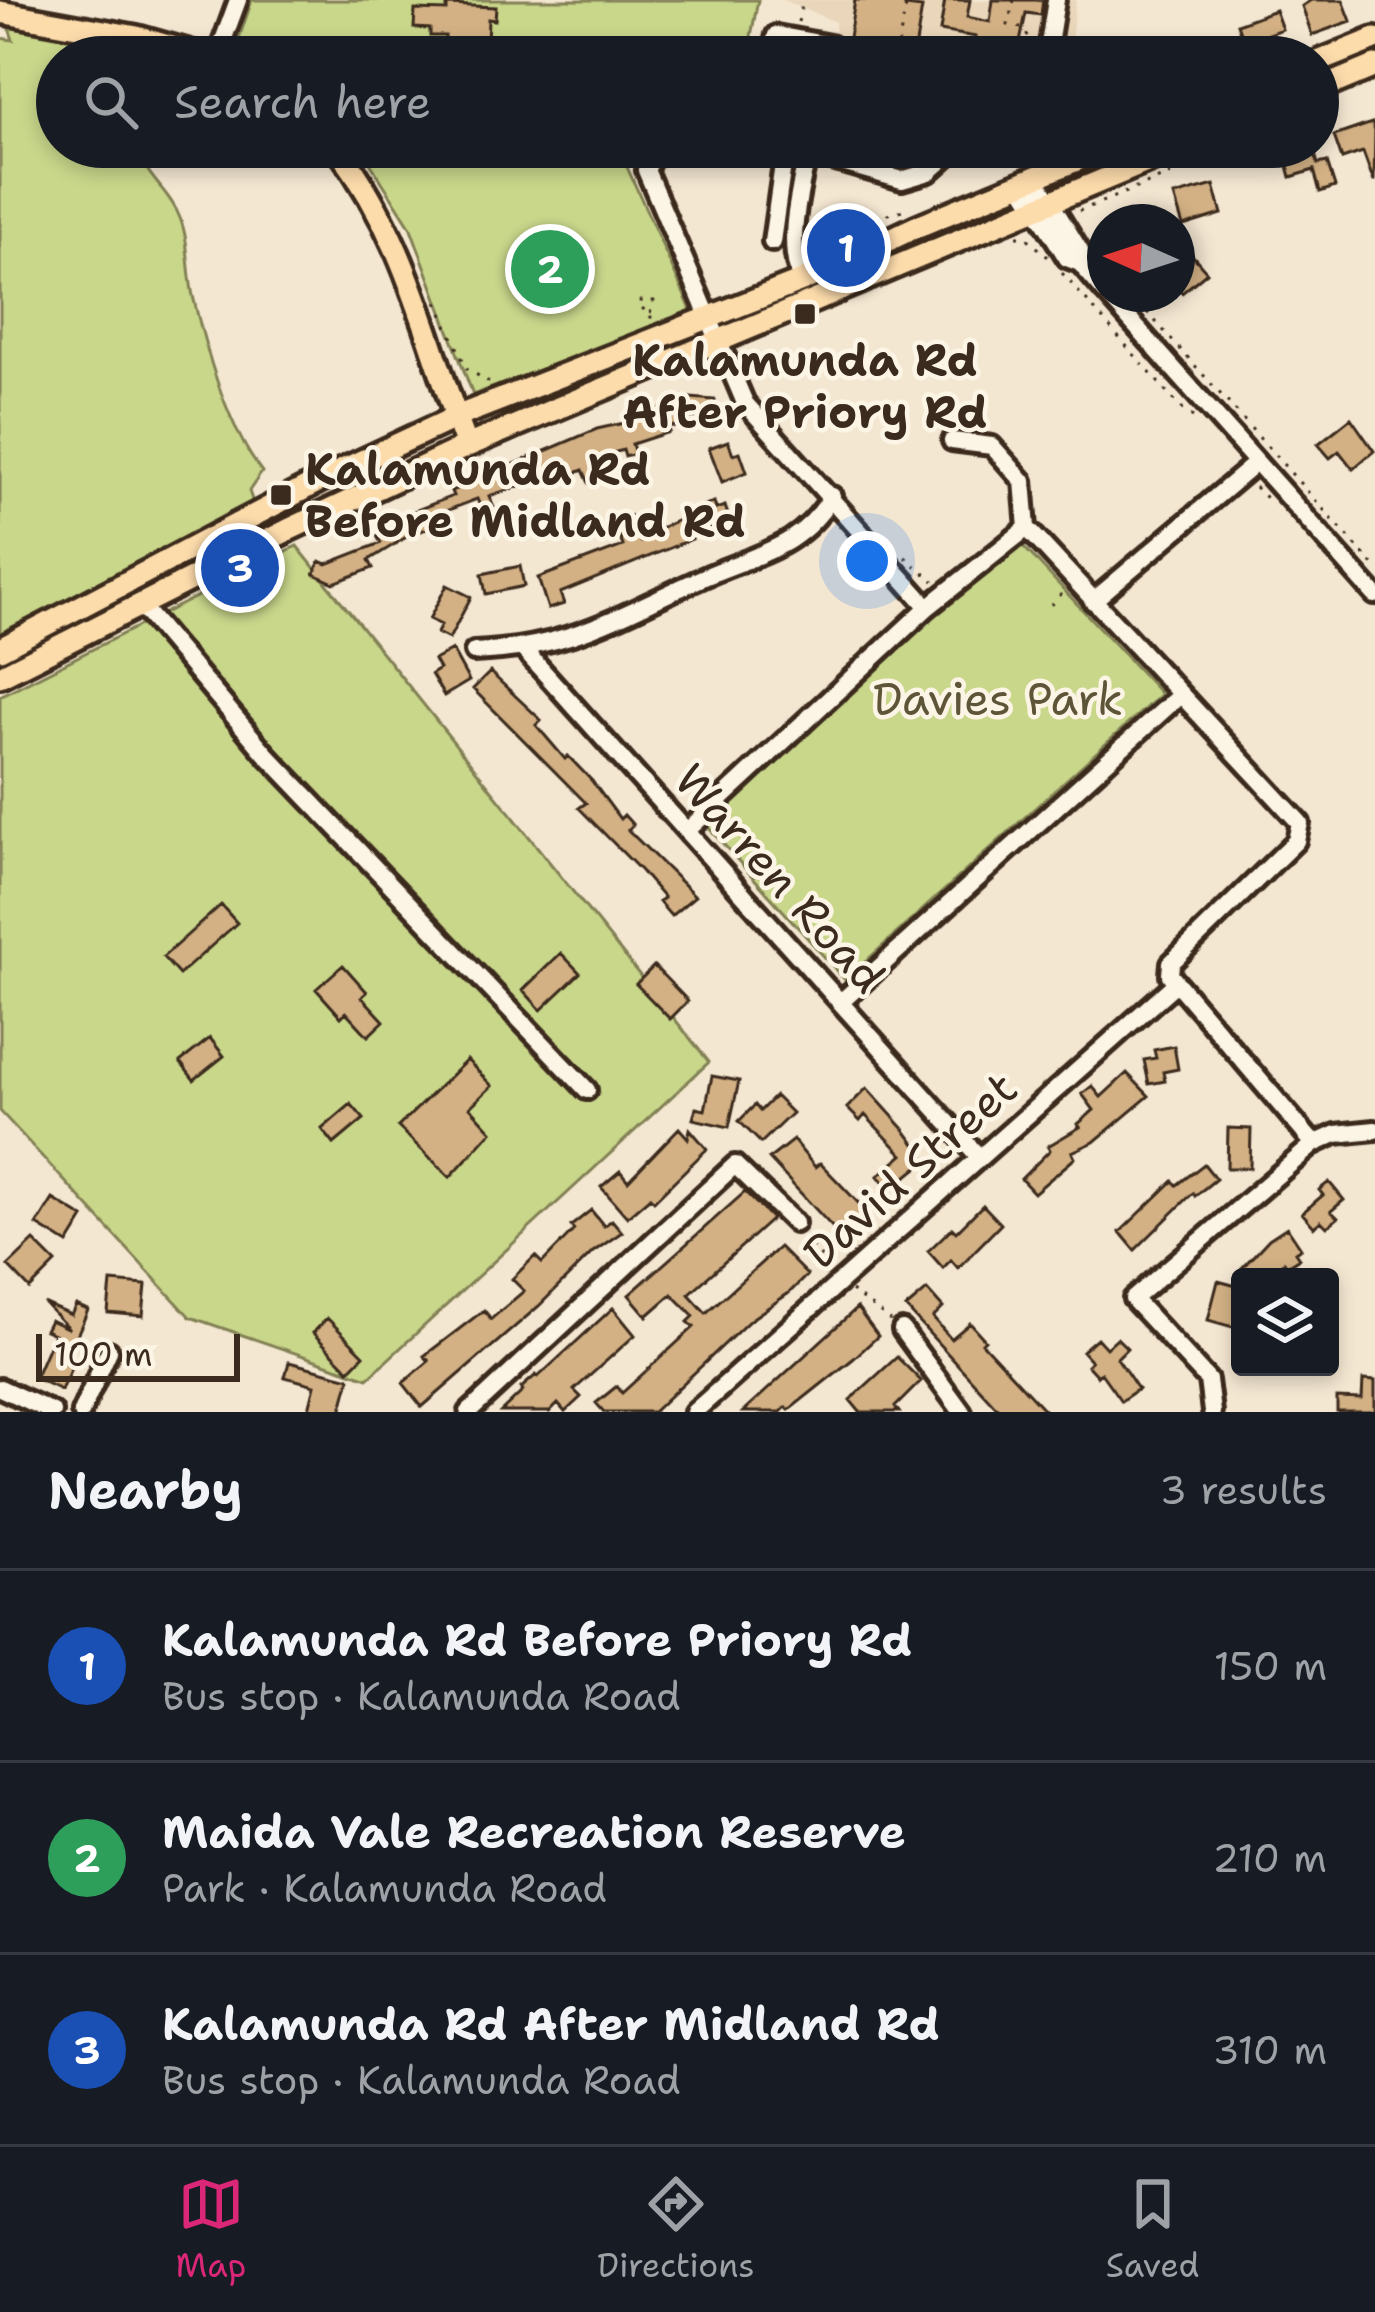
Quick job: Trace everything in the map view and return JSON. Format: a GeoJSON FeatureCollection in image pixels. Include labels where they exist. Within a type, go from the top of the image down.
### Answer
{"type":"FeatureCollection","features":[{"type":"Feature","properties":{"kind":"main road"},"geometry":{"type":"LineString","coordinates":[[0,12],[132,36]]}},
{"type":"Feature","properties":{"kind":"main road"},"geometry":{"type":"LineString","coordinates":[[1339,54],[1375,39]]}},
{"type":"Feature","properties":{"kind":"main road"},"geometry":{"type":"LineString","coordinates":[[1339,81],[1375,66]]}},
{"type":"Feature","properties":{"kind":"main road"},"geometry":{"type":"LineString","coordinates":[[321,480],[423,418],[434,405],[442,371],[392,235],[352,168]]}},
{"type":"Feature","properties":{"kind":"main road"},"geometry":{"type":"LineString","coordinates":[[0,676],[288,530],[802,281],[1056,168]]}},
{"type":"Feature","properties":{"kind":"main road"},"geometry":{"type":"LineString","coordinates":[[0,649],[321,480],[460,415],[1152,168]]}},
{"type":"Feature","properties":{"kind":"main road"},"geometry":{"type":"LineString","coordinates":[[442,371],[450,375],[472,444]]}},
{"type":"Feature","properties":{"kind":"street"},"geometry":{"type":"LineString","coordinates":[[225,36],[238,0]]}},
{"type":"Feature","properties":{"kind":"street"},"geometry":{"type":"LineString","coordinates":[[1047,36],[1056,0]]}},
{"type":"Feature","properties":{"kind":"street"},"geometry":{"type":"LineString","coordinates":[[647,168],[745,403],[928,607]]}},
{"type":"Feature","properties":{"kind":"street"},"geometry":{"type":"LineString","coordinates":[[772,242],[776,168]]}},
{"type":"Feature","properties":{"kind":"street"},"geometry":{"type":"LineString","coordinates":[[802,281],[794,264],[806,168]]}},
{"type":"Feature","properties":{"kind":"street"},"geometry":{"type":"LineString","coordinates":[[865,168],[902,180],[933,168]]}},
{"type":"Feature","properties":{"kind":"street"},"geometry":{"type":"LineString","coordinates":[[1027,180],[1067,258],[1087,272]]}},
{"type":"Feature","properties":{"kind":"street"},"geometry":{"type":"LineString","coordinates":[[1121,312],[1249,469],[1375,595]]}},
{"type":"Feature","properties":{"kind":"street"},"geometry":{"type":"LineString","coordinates":[[952,440],[992,446],[1023,481],[1027,528],[1300,823],[1301,832],[1171,963],[1170,975],[1314,1144]]}},
{"type":"Feature","properties":{"kind":"street"},"geometry":{"type":"LineString","coordinates":[[1093,602],[1249,469]]}},
{"type":"Feature","properties":{"kind":"street"},"geometry":{"type":"LineString","coordinates":[[474,652],[524,650],[597,629],[704,577],[794,542],[822,514],[832,496]]}},
{"type":"Feature","properties":{"kind":"street"},"geometry":{"type":"LineString","coordinates":[[688,829],[928,607],[1027,528]]}},
{"type":"Feature","properties":{"kind":"street"},"geometry":{"type":"LineString","coordinates":[[142,607],[266,754],[587,1090]]}},
{"type":"Feature","properties":{"kind":"street","name":"Warren Road"},"geometry":{"type":"LineString","coordinates":[[524,650],[979,1157]]}},
{"type":"Feature","properties":{"kind":"street"},"geometry":{"type":"LineString","coordinates":[[842,1001],[1179,696]]}},
{"type":"Feature","properties":{"kind":"street","name":"David Street"},"geometry":{"type":"LineString","coordinates":[[694,1412],[1176,983]]}},
{"type":"Feature","properties":{"kind":"street"},"geometry":{"type":"LineString","coordinates":[[1212,1412],[1208,1380],[1133,1299],[1314,1144],[1336,1134],[1375,1130]]}},
{"type":"Feature","properties":{"kind":"street"},"geometry":{"type":"LineString","coordinates":[[469,1412],[735,1166],[795,1223]]}},
{"type":"Feature","properties":{"kind":"street"},"geometry":{"type":"LineString","coordinates":[[902,1330],[962,1412]]}},
{"type":"Feature","properties":{"kind":"street"},"geometry":{"type":"LineString","coordinates":[[82,1412],[109,1351]]}},
{"type":"Feature","properties":{"kind":"street"},"geometry":{"type":"LineString","coordinates":[[0,1388],[52,1412]]}},
{"type":"Feature","properties":{"kind":"street"},"geometry":{"type":"LineString","coordinates":[[933,1412],[949,1397]]}},
{"type":"Feature","properties":{"kind":"path"},"geometry":{"type":"LineString","coordinates":[[900,36],[907,0]]}},
{"type":"Feature","properties":{"kind":"path"},"geometry":{"type":"LineString","coordinates":[[1014,0],[1008,25],[1023,28],[1029,36]]}},
{"type":"Feature","properties":{"kind":"path"},"geometry":{"type":"LineString","coordinates":[[1095,204],[1165,168]]}},
{"type":"Feature","properties":{"kind":"path"},"geometry":{"type":"LineString","coordinates":[[1010,235],[1024,236],[1042,250],[1190,418],[1204,422]]}},
{"type":"Feature","properties":{"kind":"path"},"geometry":{"type":"LineString","coordinates":[[430,288],[467,369],[498,388]]}},
{"type":"Feature","properties":{"kind":"path"},"geometry":{"type":"LineString","coordinates":[[1147,312],[1375,567]]}},
{"type":"Feature","properties":{"kind":"path"},"geometry":{"type":"LineString","coordinates":[[650,313],[653,324]]}},
{"type":"Feature","properties":{"kind":"path"},"geometry":{"type":"LineString","coordinates":[[641,329],[666,318]]}},
{"type":"Feature","properties":{"kind":"path"},"geometry":{"type":"LineString","coordinates":[[1249,469],[1276,508]]}},
{"type":"Feature","properties":{"kind":"shaded area"},"geometry":{"type":"Polygon","coordinates":[[[783,0],[1076,0],[1072,36],[835,36],[835,22],[783,0]]]}},
{"type":"Feature","properties":{"kind":"green space"},"geometry":{"type":"Polygon","coordinates":[[[252,0],[758,0],[751,36],[240,36],[252,0]]]}},
{"type":"Feature","properties":{"kind":"green space"},"geometry":{"type":"Polygon","coordinates":[[[7,22],[74,36],[36,36],[36,168],[146,168],[170,200],[180,218],[212,367],[239,434],[262,472],[249,491],[254,506],[0,633],[0,38],[13,40],[7,22]]]}},
{"type":"Feature","properties":{"kind":"green space"},"geometry":{"type":"Polygon","coordinates":[[[373,168],[627,168],[692,312],[473,395],[410,226],[373,168]]]}},
{"type":"Feature","properties":{"kind":"green space"},"geometry":{"type":"Polygon","coordinates":[[[297,546],[709,1062],[368,1378],[190,1317],[0,1111],[0,696],[297,546]]]}},
{"type":"Feature","properties":{"kind":"green space","name":"Davies Park"},"geometry":{"type":"Polygon","coordinates":[[[1023,546],[1161,694],[845,980],[708,827],[931,618],[1023,546]]]}},
{"type":"Feature","properties":{"kind":"building"},"geometry":{"type":"Polygon","coordinates":[[[855,0],[906,0],[905,6],[922,8],[917,36],[849,36],[855,0]]]}},
{"type":"Feature","properties":{"kind":"building"},"geometry":{"type":"Polygon","coordinates":[[[945,0],[970,0],[967,17],[990,22],[993,0],[1043,0],[1041,15],[1026,13],[1021,36],[940,31],[945,0]]]}},
{"type":"Feature","properties":{"kind":"building"},"geometry":{"type":"Polygon","coordinates":[[[1311,0],[1343,0],[1351,21],[1312,35],[1302,6],[1311,0]]]}},
{"type":"Feature","properties":{"kind":"building"},"geometry":{"type":"Polygon","coordinates":[[[447,5],[496,7],[495,20],[488,19],[487,36],[430,36],[430,29],[414,28],[415,10],[447,11],[447,5]]]}},
{"type":"Feature","properties":{"kind":"building"},"geometry":{"type":"Polygon","coordinates":[[[1275,10],[1282,29],[1263,36],[1241,36],[1237,24],[1275,10]]]}},
{"type":"Feature","properties":{"kind":"building"},"geometry":{"type":"Polygon","coordinates":[[[1372,123],[1374,182],[1363,152],[1342,159],[1339,134],[1372,123]]]}},
{"type":"Feature","properties":{"kind":"building"},"geometry":{"type":"Polygon","coordinates":[[[1289,168],[1329,168],[1335,187],[1320,192],[1314,170],[1291,177],[1289,168]]]}},
{"type":"Feature","properties":{"kind":"building"},"geometry":{"type":"Polygon","coordinates":[[[1214,185],[1222,214],[1195,222],[1195,204],[1176,204],[1174,196],[1214,185]]]}},
{"type":"Feature","properties":{"kind":"building"},"geometry":{"type":"Polygon","coordinates":[[[1195,258],[1207,272],[1195,282],[1195,258]]]}},
{"type":"Feature","properties":{"kind":"building"},"geometry":{"type":"Polygon","coordinates":[[[679,397],[715,400],[713,419],[690,417],[689,427],[667,426],[669,432],[632,444],[635,454],[625,457],[623,450],[599,457],[606,476],[589,483],[583,470],[571,475],[569,470],[489,496],[494,508],[483,513],[477,499],[448,510],[452,519],[408,536],[369,560],[373,568],[334,583],[314,574],[320,561],[327,564],[381,543],[377,536],[411,517],[409,513],[453,496],[451,491],[597,429],[638,420],[674,404],[679,397]]]}},
{"type":"Feature","properties":{"kind":"building"},"geometry":{"type":"Polygon","coordinates":[[[1351,418],[1374,451],[1353,469],[1339,451],[1330,458],[1318,444],[1351,418]]]}},
{"type":"Feature","properties":{"kind":"building"},"geometry":{"type":"Polygon","coordinates":[[[728,441],[733,454],[740,452],[747,472],[722,482],[709,448],[728,441]]]}},
{"type":"Feature","properties":{"kind":"building"},"geometry":{"type":"Polygon","coordinates":[[[714,502],[716,509],[725,506],[730,521],[690,534],[692,539],[560,593],[564,604],[548,609],[538,578],[623,546],[614,523],[630,516],[641,542],[663,534],[660,528],[692,514],[691,510],[714,502]]]}},
{"type":"Feature","properties":{"kind":"building"},"geometry":{"type":"Polygon","coordinates":[[[520,566],[524,586],[486,594],[482,574],[520,566]]]}},
{"type":"Feature","properties":{"kind":"building"},"geometry":{"type":"Polygon","coordinates":[[[447,585],[471,597],[449,639],[437,633],[441,625],[429,619],[447,585]]]}},
{"type":"Feature","properties":{"kind":"building"},"geometry":{"type":"Polygon","coordinates":[[[452,650],[469,681],[444,696],[431,674],[439,669],[434,660],[452,650]]]}},
{"type":"Feature","properties":{"kind":"building"},"geometry":{"type":"Polygon","coordinates":[[[490,672],[541,720],[536,725],[565,759],[568,756],[592,781],[620,819],[624,815],[633,825],[628,830],[695,896],[671,916],[659,902],[664,898],[641,871],[579,808],[586,803],[473,689],[490,672]]]}},
{"type":"Feature","properties":{"kind":"building"},"geometry":{"type":"Polygon","coordinates":[[[221,905],[237,923],[179,975],[163,957],[221,905]]]}},
{"type":"Feature","properties":{"kind":"building"},"geometry":{"type":"Polygon","coordinates":[[[561,953],[580,973],[541,1010],[523,990],[561,953]]]}},
{"type":"Feature","properties":{"kind":"building"},"geometry":{"type":"Polygon","coordinates":[[[343,965],[384,1021],[368,1036],[346,1012],[341,1017],[316,989],[343,965]]]}},
{"type":"Feature","properties":{"kind":"building"},"geometry":{"type":"Polygon","coordinates":[[[654,966],[688,1001],[670,1019],[636,984],[654,966]]]}},
{"type":"Feature","properties":{"kind":"building"},"geometry":{"type":"Polygon","coordinates":[[[210,1038],[224,1056],[194,1080],[180,1062],[210,1038]]]}},
{"type":"Feature","properties":{"kind":"building"},"geometry":{"type":"Polygon","coordinates":[[[1174,1046],[1178,1069],[1163,1072],[1165,1081],[1149,1084],[1144,1060],[1156,1058],[1154,1050],[1174,1046]]]}},
{"type":"Feature","properties":{"kind":"building"},"geometry":{"type":"Polygon","coordinates":[[[467,1060],[492,1086],[470,1107],[492,1131],[450,1177],[398,1127],[467,1060]]]}},
{"type":"Feature","properties":{"kind":"building"},"geometry":{"type":"Polygon","coordinates":[[[1127,1073],[1149,1096],[1094,1142],[1072,1152],[1075,1158],[1034,1193],[1021,1179],[1050,1150],[1048,1146],[1080,1127],[1094,1110],[1082,1094],[1092,1086],[1101,1097],[1127,1073]]]}},
{"type":"Feature","properties":{"kind":"building"},"geometry":{"type":"Polygon","coordinates":[[[712,1076],[739,1081],[729,1127],[693,1119],[696,1108],[705,1110],[712,1076]]]}},
{"type":"Feature","properties":{"kind":"building"},"geometry":{"type":"Polygon","coordinates":[[[867,1088],[927,1160],[890,1190],[878,1176],[903,1155],[865,1115],[860,1121],[847,1108],[867,1088]]]}},
{"type":"Feature","properties":{"kind":"building"},"geometry":{"type":"Polygon","coordinates":[[[775,1096],[792,1113],[761,1143],[739,1121],[755,1105],[760,1111],[775,1096]]]}},
{"type":"Feature","properties":{"kind":"building"},"geometry":{"type":"Polygon","coordinates":[[[351,1104],[364,1119],[334,1144],[322,1129],[351,1104]]]}},
{"type":"Feature","properties":{"kind":"building"},"geometry":{"type":"Polygon","coordinates":[[[679,1128],[688,1138],[690,1129],[707,1149],[654,1201],[650,1197],[627,1217],[601,1187],[620,1171],[628,1181],[679,1128]]]}},
{"type":"Feature","properties":{"kind":"building"},"geometry":{"type":"Polygon","coordinates":[[[1228,1128],[1251,1129],[1250,1168],[1227,1168],[1228,1128]]]}},
{"type":"Feature","properties":{"kind":"building"},"geometry":{"type":"Polygon","coordinates":[[[793,1140],[815,1167],[820,1163],[866,1211],[851,1225],[857,1232],[846,1242],[769,1159],[793,1140]]]}},
{"type":"Feature","properties":{"kind":"building"},"geometry":{"type":"Polygon","coordinates":[[[1204,1164],[1216,1179],[1195,1196],[1193,1193],[1135,1250],[1120,1232],[1173,1181],[1177,1185],[1204,1164]]]}},
{"type":"Feature","properties":{"kind":"building"},"geometry":{"type":"Polygon","coordinates":[[[1329,1182],[1344,1200],[1331,1211],[1338,1218],[1327,1227],[1321,1221],[1314,1227],[1302,1213],[1323,1195],[1319,1190],[1329,1182]]]}},
{"type":"Feature","properties":{"kind":"building"},"geometry":{"type":"Polygon","coordinates":[[[745,1192],[772,1219],[689,1294],[706,1313],[779,1247],[807,1275],[750,1320],[653,1412],[604,1412],[596,1403],[617,1386],[622,1393],[694,1327],[688,1322],[694,1316],[672,1294],[647,1316],[629,1295],[745,1192]]]}},
{"type":"Feature","properties":{"kind":"building"},"geometry":{"type":"Polygon","coordinates":[[[53,1199],[84,1218],[68,1244],[37,1225],[53,1199]]]}},
{"type":"Feature","properties":{"kind":"building"},"geometry":{"type":"Polygon","coordinates":[[[983,1205],[1001,1224],[958,1268],[951,1260],[943,1268],[928,1251],[983,1205]]]}},
{"type":"Feature","properties":{"kind":"building"},"geometry":{"type":"Polygon","coordinates":[[[591,1210],[604,1226],[612,1220],[622,1232],[593,1252],[539,1306],[422,1407],[403,1383],[429,1361],[424,1356],[484,1310],[491,1319],[524,1291],[512,1279],[535,1256],[542,1263],[574,1230],[571,1226],[591,1210]]]}},
{"type":"Feature","properties":{"kind":"building"},"geometry":{"type":"Polygon","coordinates":[[[1287,1227],[1301,1248],[1295,1252],[1299,1258],[1278,1268],[1242,1268],[1287,1227]]]}},
{"type":"Feature","properties":{"kind":"building"},"geometry":{"type":"Polygon","coordinates":[[[34,1241],[56,1263],[30,1289],[8,1266],[34,1241]]]}},
{"type":"Feature","properties":{"kind":"building"},"geometry":{"type":"Polygon","coordinates":[[[1218,1281],[1231,1285],[1231,1326],[1208,1320],[1218,1281]]]}},
{"type":"Feature","properties":{"kind":"building"},"geometry":{"type":"Polygon","coordinates":[[[111,1282],[146,1285],[143,1316],[108,1313],[111,1282]]]}},
{"type":"Feature","properties":{"kind":"building"},"geometry":{"type":"Polygon","coordinates":[[[927,1290],[943,1308],[933,1318],[951,1339],[970,1323],[985,1340],[982,1343],[1046,1412],[1001,1412],[906,1308],[927,1290]]]}},
{"type":"Feature","properties":{"kind":"building"},"geometry":{"type":"Polygon","coordinates":[[[44,1303],[71,1315],[76,1305],[88,1310],[60,1361],[72,1366],[61,1390],[35,1378],[54,1334],[45,1330],[50,1320],[69,1329],[44,1303]]]}},
{"type":"Feature","properties":{"kind":"building"},"geometry":{"type":"Polygon","coordinates":[[[613,1308],[635,1335],[574,1390],[581,1397],[565,1412],[558,1404],[550,1412],[501,1412],[521,1388],[613,1308]]]}},
{"type":"Feature","properties":{"kind":"building"},"geometry":{"type":"Polygon","coordinates":[[[857,1308],[878,1336],[853,1359],[789,1410],[743,1412],[857,1308]]]}},
{"type":"Feature","properties":{"kind":"building"},"geometry":{"type":"Polygon","coordinates":[[[327,1318],[364,1355],[349,1370],[313,1333],[327,1318]]]}},
{"type":"Feature","properties":{"kind":"building"},"geometry":{"type":"Polygon","coordinates":[[[1097,1338],[1106,1348],[1117,1338],[1127,1348],[1117,1358],[1138,1389],[1121,1401],[1101,1373],[1097,1376],[1087,1365],[1091,1361],[1082,1351],[1097,1338]]]}},
{"type":"Feature","properties":{"kind":"building"},"geometry":{"type":"Polygon","coordinates":[[[897,1357],[921,1381],[895,1407],[899,1412],[860,1412],[850,1400],[897,1357]]]}},
{"type":"Feature","properties":{"kind":"building"},"geometry":{"type":"Polygon","coordinates":[[[289,1362],[350,1378],[341,1412],[309,1409],[315,1385],[285,1377],[289,1362]]]}},
{"type":"Feature","properties":{"kind":"building"},"geometry":{"type":"Polygon","coordinates":[[[1363,1380],[1375,1381],[1375,1412],[1337,1412],[1337,1398],[1362,1399],[1363,1380]]]}},
{"type":"Feature","properties":{"kind":"place","name":"Kalamunda Rd Before Priory Rd"},"geometry":{"type":"Point","coordinates":[846,248]}},
{"type":"Feature","properties":{"kind":"place","name":"Maida Vale Recreation Reserve"},"geometry":{"type":"Point","coordinates":[550,269]}},
{"type":"Feature","properties":{"kind":"place","name":"Kalamunda Rd After Priory Rd"},"geometry":{"type":"Point","coordinates":[805,314]}},
{"type":"Feature","properties":{"kind":"place","name":"Kalamunda Rd Before Midland Rd"},"geometry":{"type":"Point","coordinates":[281,495]}},
{"type":"Feature","properties":{"kind":"place","name":"Kalamunda Rd After Midland Rd"},"geometry":{"type":"Point","coordinates":[240,568]}}]}
